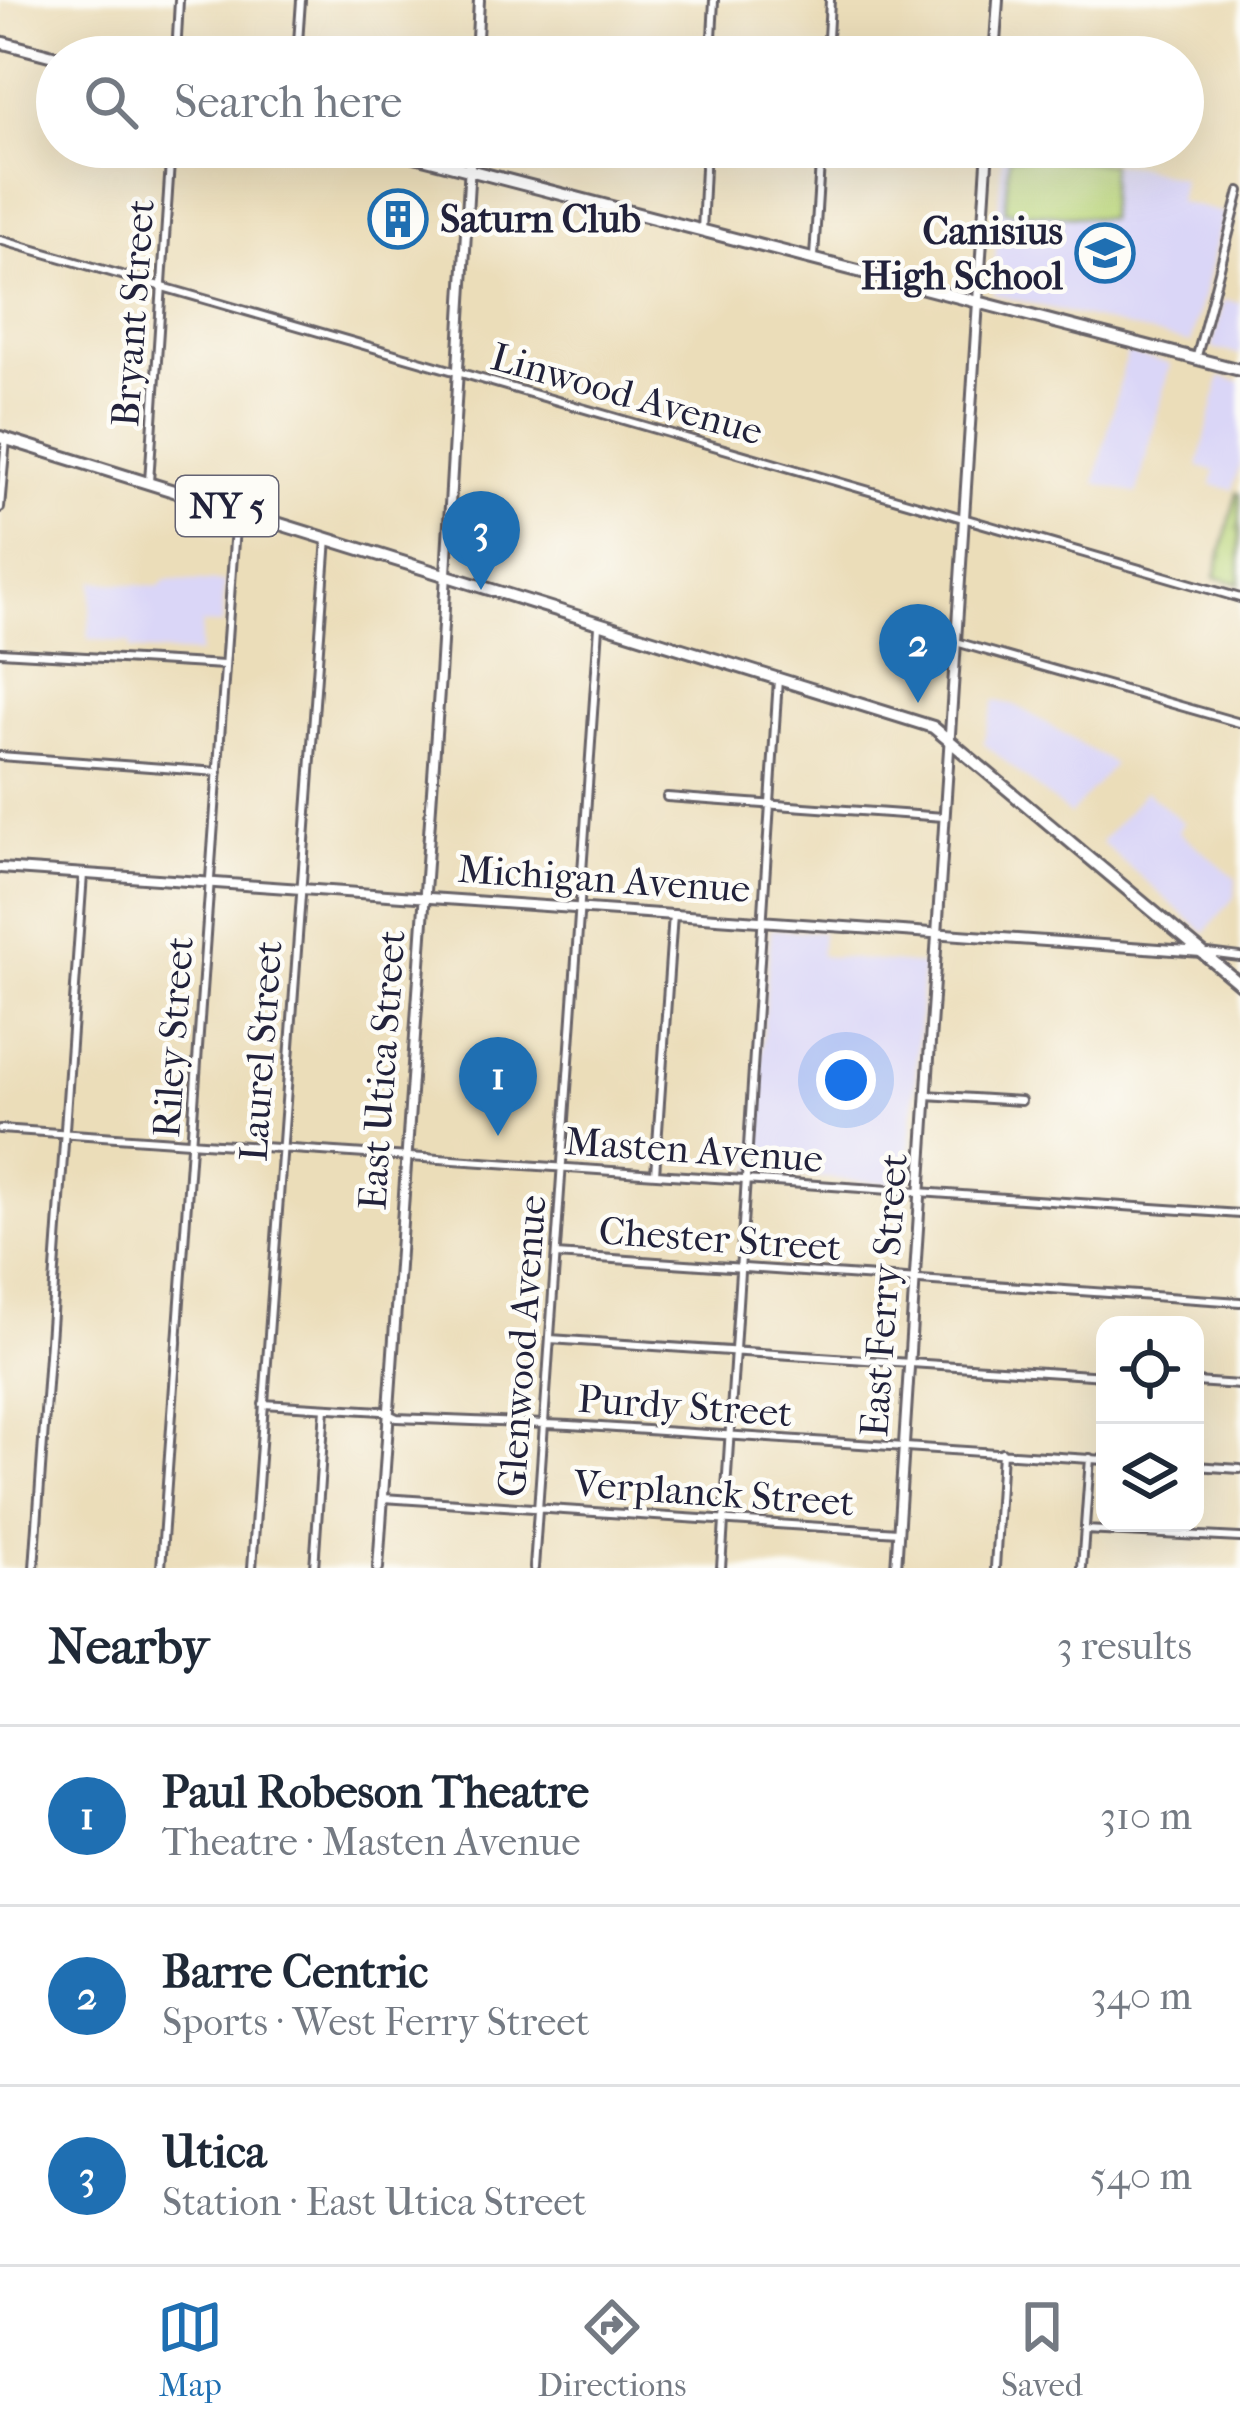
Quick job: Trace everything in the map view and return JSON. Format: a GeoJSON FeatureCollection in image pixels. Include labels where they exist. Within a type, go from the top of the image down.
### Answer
{"type":"FeatureCollection","features":[{"type":"Feature","properties":{"kind":"main road"},"geometry":{"type":"LineString","coordinates":[[0,42],[36,51]]}},
{"type":"Feature","properties":{"kind":"main road"},"geometry":{"type":"LineString","coordinates":[[455,168],[1240,370]]}},
{"type":"Feature","properties":{"kind":"main road","name":"NY 5"},"geometry":{"type":"LineString","coordinates":[[3,438],[916,721],[950,738],[1239,983]]}},
{"type":"Feature","properties":{"kind":"street"},"geometry":{"type":"LineString","coordinates":[[177,36],[179,0]]}},
{"type":"Feature","properties":{"kind":"street"},"geometry":{"type":"LineString","coordinates":[[298,36],[301,0]]}},
{"type":"Feature","properties":{"kind":"street"},"geometry":{"type":"LineString","coordinates":[[477,36],[479,0]]}},
{"type":"Feature","properties":{"kind":"street"},"geometry":{"type":"LineString","coordinates":[[712,36],[714,0]]}},
{"type":"Feature","properties":{"kind":"street"},"geometry":{"type":"LineString","coordinates":[[828,36],[830,0]]}},
{"type":"Feature","properties":{"kind":"street"},"geometry":{"type":"LineString","coordinates":[[995,36],[998,0]]}},
{"type":"Feature","properties":{"kind":"street","name":"Bryant Street"},"geometry":{"type":"LineString","coordinates":[[149,482],[170,168]]}},
{"type":"Feature","properties":{"kind":"street","name":"East Utica Street"},"geometry":{"type":"LineString","coordinates":[[378,1568],[469,168]]}},
{"type":"Feature","properties":{"kind":"street"},"geometry":{"type":"LineString","coordinates":[[702,231],[705,168]]}},
{"type":"Feature","properties":{"kind":"street"},"geometry":{"type":"LineString","coordinates":[[814,260],[820,168]]}},
{"type":"Feature","properties":{"kind":"street","name":"East Ferry Street"},"geometry":{"type":"LineString","coordinates":[[896,1568],[987,168]]}},
{"type":"Feature","properties":{"kind":"street"},"geometry":{"type":"LineString","coordinates":[[1196,360],[1240,190]]}},
{"type":"Feature","properties":{"kind":"street","name":"Linwood Avenue"},"geometry":{"type":"LineString","coordinates":[[0,240],[1240,598]]}},
{"type":"Feature","properties":{"kind":"street"},"geometry":{"type":"LineString","coordinates":[[0,508],[3,438]]}},
{"type":"Feature","properties":{"kind":"street","name":"Riley Street"},"geometry":{"type":"LineString","coordinates":[[161,1568],[236,510]]}},
{"type":"Feature","properties":{"kind":"street","name":"Laurel Street"},"geometry":{"type":"LineString","coordinates":[[252,1568],[327,538]]}},
{"type":"Feature","properties":{"kind":"street","name":"Glenwood Avenue"},"geometry":{"type":"LineString","coordinates":[[534,1568],[599,624]]}},
{"type":"Feature","properties":{"kind":"street"},"geometry":{"type":"LineString","coordinates":[[956,642],[1240,723]]}},
{"type":"Feature","properties":{"kind":"street"},"geometry":{"type":"LineString","coordinates":[[0,652],[226,665]]}},
{"type":"Feature","properties":{"kind":"street"},"geometry":{"type":"LineString","coordinates":[[721,1568],[778,678]]}},
{"type":"Feature","properties":{"kind":"street"},"geometry":{"type":"LineString","coordinates":[[0,756],[218,772]]}},
{"type":"Feature","properties":{"kind":"street"},"geometry":{"type":"LineString","coordinates":[[667,797],[944,817]]}},
{"type":"Feature","properties":{"kind":"street","name":"Michigan Avenue"},"geometry":{"type":"LineString","coordinates":[[0,868],[1204,952]]}},
{"type":"Feature","properties":{"kind":"street"},"geometry":{"type":"LineString","coordinates":[[34,1568],[82,874]]}},
{"type":"Feature","properties":{"kind":"street"},"geometry":{"type":"LineString","coordinates":[[655,1174],[673,914]]}},
{"type":"Feature","properties":{"kind":"street"},"geometry":{"type":"LineString","coordinates":[[1204,952],[1240,957]]}},
{"type":"Feature","properties":{"kind":"street"},"geometry":{"type":"LineString","coordinates":[[1239,983],[1240,966]]}},
{"type":"Feature","properties":{"kind":"street"},"geometry":{"type":"LineString","coordinates":[[926,1095],[1022,1101]]}},
{"type":"Feature","properties":{"kind":"street","name":"Masten Avenue"},"geometry":{"type":"LineString","coordinates":[[0,1129],[1240,1214]]}},
{"type":"Feature","properties":{"kind":"street","name":"Chester Street"},"geometry":{"type":"LineString","coordinates":[[556,1255],[1240,1302]]}},
{"type":"Feature","properties":{"kind":"street"},"geometry":{"type":"LineString","coordinates":[[550,1339],[1096,1375]]}},
{"type":"Feature","properties":{"kind":"street"},"geometry":{"type":"LineString","coordinates":[[1204,1383],[1240,1385]]}},
{"type":"Feature","properties":{"kind":"street","name":"Purdy Street"},"geometry":{"type":"LineString","coordinates":[[263,1404],[397,1418],[1096,1459]]}},
{"type":"Feature","properties":{"kind":"street"},"geometry":{"type":"LineString","coordinates":[[314,1568],[325,1408]]}},
{"type":"Feature","properties":{"kind":"street"},"geometry":{"type":"LineString","coordinates":[[995,1568],[1002,1452]]}},
{"type":"Feature","properties":{"kind":"street"},"geometry":{"type":"LineString","coordinates":[[1082,1568],[1090,1459]]}},
{"type":"Feature","properties":{"kind":"street"},"geometry":{"type":"LineString","coordinates":[[1204,1467],[1240,1469]]}},
{"type":"Feature","properties":{"kind":"street","name":"Verplanck Street"},"geometry":{"type":"LineString","coordinates":[[383,1498],[898,1532]]}},
{"type":"Feature","properties":{"kind":"street"},"geometry":{"type":"LineString","coordinates":[[1084,1530],[1240,1538]]}},
{"type":"Feature","properties":{"kind":"shaded area","name":"Canisius High School"},"geometry":{"type":"Polygon","coordinates":[[[1001,168],[1142,168],[1182,179],[1178,202],[1224,213],[1191,343],[993,294],[1001,168]]]}},
{"type":"Feature","properties":{"kind":"shaded area"},"geometry":{"type":"Polygon","coordinates":[[[1224,300],[1240,303],[1240,355],[1212,348],[1224,300]]]}},
{"type":"Feature","properties":{"kind":"shaded area"},"geometry":{"type":"Polygon","coordinates":[[[1127,353],[1170,364],[1137,494],[1095,483],[1127,353]]]}},
{"type":"Feature","properties":{"kind":"shaded area"},"geometry":{"type":"Polygon","coordinates":[[[1220,377],[1240,382],[1240,462],[1233,490],[1212,485],[1215,471],[1198,467],[1220,377]]]}},
{"type":"Feature","properties":{"kind":"shaded area"},"geometry":{"type":"Polygon","coordinates":[[[166,580],[224,582],[222,625],[202,624],[199,654],[130,650],[130,643],[88,639],[93,581],[158,587],[166,580]]]}},
{"type":"Feature","properties":{"kind":"shaded area"},"geometry":{"type":"Polygon","coordinates":[[[995,700],[1019,707],[1114,764],[1070,815],[983,743],[995,700]]]}},
{"type":"Feature","properties":{"kind":"shaded area"},"geometry":{"type":"Polygon","coordinates":[[[1145,791],[1184,823],[1178,831],[1236,878],[1235,896],[1205,933],[1101,842],[1145,791]]]}},
{"type":"Feature","properties":{"kind":"shaded area"},"geometry":{"type":"Polygon","coordinates":[[[771,929],[822,932],[820,956],[923,965],[908,1185],[752,1172],[771,929]]]}},
{"type":"Feature","properties":{"kind":"green space"},"geometry":{"type":"Polygon","coordinates":[[[1008,168],[1111,168],[1108,219],[1005,211],[1008,168]]]}},
{"type":"Feature","properties":{"kind":"green space"},"geometry":{"type":"Polygon","coordinates":[[[1240,494],[1240,584],[1215,577],[1240,494]]]}},
{"type":"Feature","properties":{"kind":"place","name":"Saturn Club"},"geometry":{"type":"Point","coordinates":[398,219]}},
{"type":"Feature","properties":{"kind":"place","name":"Canisius High School"},"geometry":{"type":"Point","coordinates":[1105,253]}},
{"type":"Feature","properties":{"kind":"place","name":"Utica"},"geometry":{"type":"Point","coordinates":[481,590]}},
{"type":"Feature","properties":{"kind":"place","name":"Barre Centric"},"geometry":{"type":"Point","coordinates":[918,703]}},
{"type":"Feature","properties":{"kind":"place","name":"Paul Robeson Theatre"},"geometry":{"type":"Point","coordinates":[498,1136]}}]}
